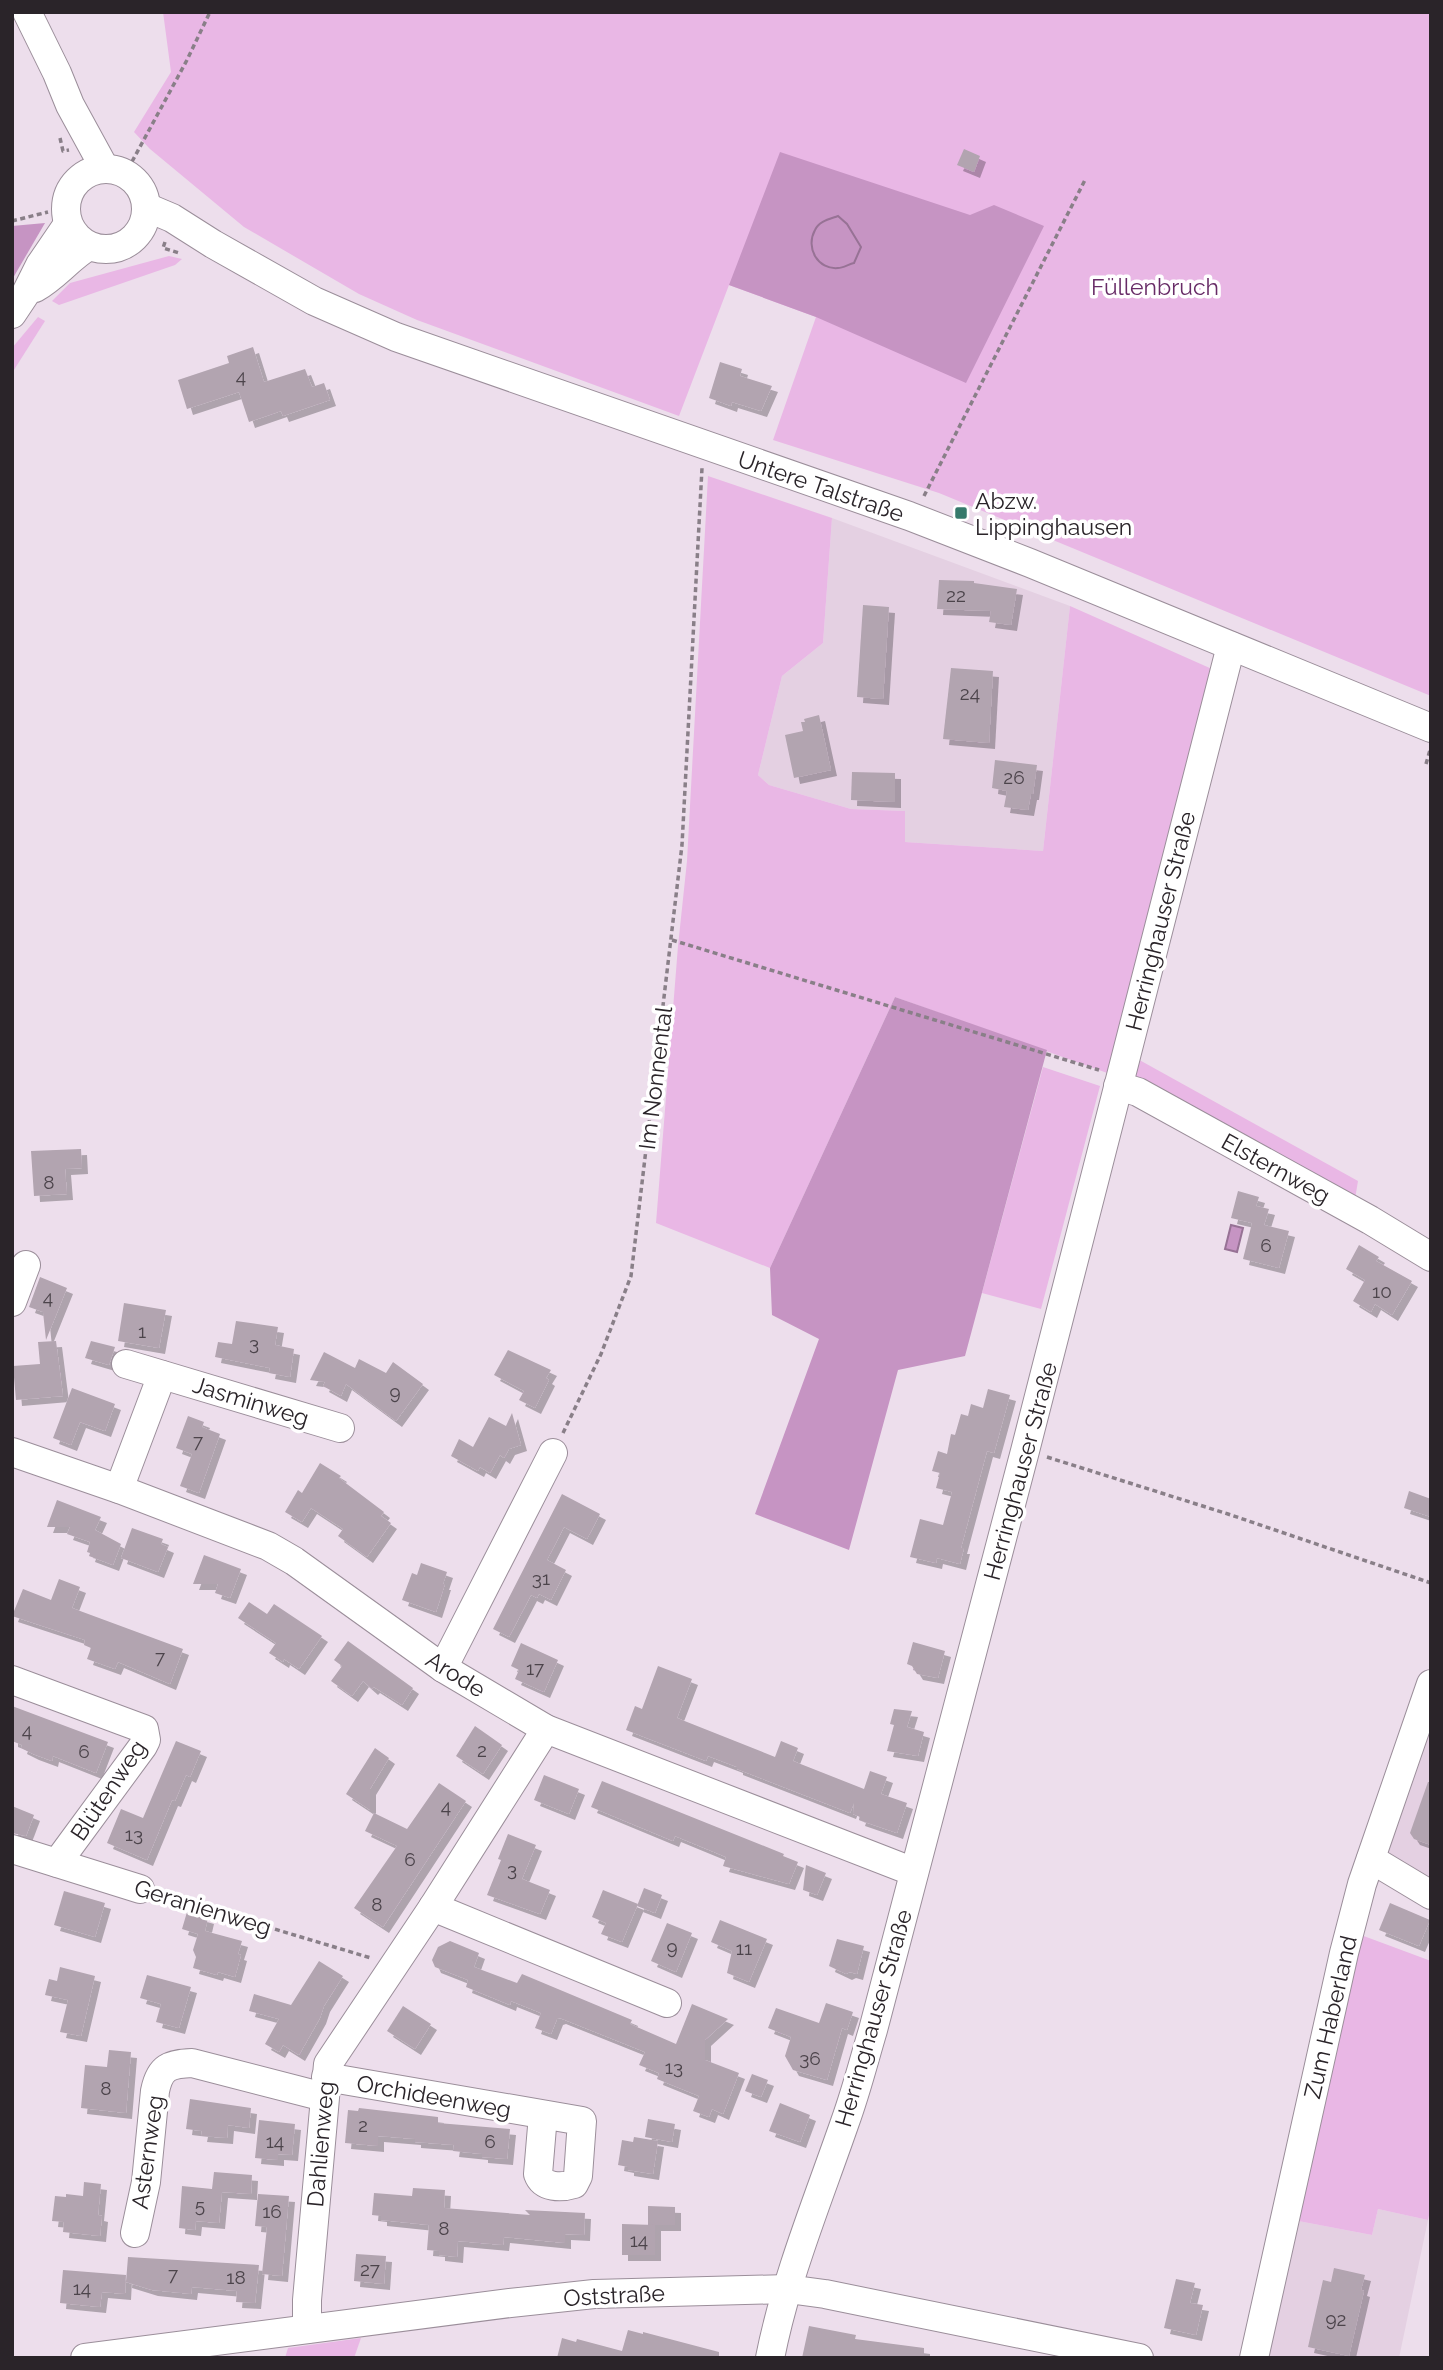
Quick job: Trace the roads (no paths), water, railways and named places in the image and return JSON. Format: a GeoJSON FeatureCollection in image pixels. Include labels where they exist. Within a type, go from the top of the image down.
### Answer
{"type":"FeatureCollection","features":[{"type":"Feature","properties":{"kind":"street"},"geometry":{"type":"LineString","coordinates":[[27,12],[57,73],[94,173]]}},
{"type":"Feature","properties":{"kind":"street"},"geometry":{"type":"LineString","coordinates":[[19,303],[40,265],[72,186],[94,173],[125,174],[134,180],[142,192],[142,220],[121,246],[110,249],[89,246],[60,218]]}},
{"type":"Feature","properties":{"kind":"street","name":"Untere Talstraße"},"geometry":{"type":"LineString","coordinates":[[142,220],[172,218],[314,301],[396,337],[909,516],[1431,728]]}},
{"type":"Feature","properties":{"kind":"street"},"geometry":{"type":"LineString","coordinates":[[19,303],[89,246]]}},
{"type":"Feature","properties":{"kind":"street","name":"Herringhauser Straße"},"geometry":{"type":"LineString","coordinates":[[770,2358],[804,2235],[846,2119],[873,2030],[1026,1451],[1231,646]]}},
{"type":"Feature","properties":{"kind":"street","name":"Elsternweg"},"geometry":{"type":"LineString","coordinates":[[1118,1086],[1138,1092],[1370,1220],[1431,1257]]}},
{"type":"Feature","properties":{"kind":"street"},"geometry":{"type":"LineString","coordinates":[[12,1302],[26,1265]]}},
{"type":"Feature","properties":{"kind":"street","name":"Jasminweg"},"geometry":{"type":"LineString","coordinates":[[126,1364],[340,1428]]}},
{"type":"Feature","properties":{"kind":"street","name":"Jasminweg"},"geometry":{"type":"LineString","coordinates":[[119,1489],[162,1375]]}},
{"type":"Feature","properties":{"kind":"street","name":"Arode"},"geometry":{"type":"LineString","coordinates":[[12,1452],[119,1489],[277,1551],[295,1561],[443,1668],[546,1729],[914,1872]]}},
{"type":"Feature","properties":{"kind":"street"},"geometry":{"type":"LineString","coordinates":[[443,1668],[553,1453]]}},
{"type":"Feature","properties":{"kind":"street","name":"Blütenweg"},"geometry":{"type":"LineString","coordinates":[[12,1680],[144,1729],[146,1733],[144,1746],[57,1863]]}},
{"type":"Feature","properties":{"kind":"street","name":"Zum Haberland"},"geometry":{"type":"LineString","coordinates":[[1254,2358],[1344,1953],[1371,1859],[1431,1684]]}},
{"type":"Feature","properties":{"kind":"street","name":"Dahlienweg"},"geometry":{"type":"LineString","coordinates":[[307,2329],[307,2300],[328,2064],[433,1907],[546,1729]]}},
{"type":"Feature","properties":{"kind":"street","name":"Geranienweg"},"geometry":{"type":"LineString","coordinates":[[12,1849],[140,1889]]}},
{"type":"Feature","properties":{"kind":"street"},"geometry":{"type":"LineString","coordinates":[[1371,1859],[1431,1895]]}},
{"type":"Feature","properties":{"kind":"street"},"geometry":{"type":"LineString","coordinates":[[433,1907],[667,2003]]}},
{"type":"Feature","properties":{"kind":"street","name":"Asternweg"},"geometry":{"type":"LineString","coordinates":[[135,2234],[146,2182],[155,2091],[163,2070],[175,2064],[192,2063],[325,2087]]}},
{"type":"Feature","properties":{"kind":"street","name":"Orchideenweg"},"geometry":{"type":"LineString","coordinates":[[325,2087],[543,2115]]}},
{"type":"Feature","properties":{"kind":"street","name":"Oststraße"},"geometry":{"type":"LineString","coordinates":[[86,2358],[594,2294],[788,2289],[825,2294],[1139,2358]]}},
{"type":"Feature","properties":{"kind":"place","name":"Abzw. Lippinghausen"},"geometry":{"type":"Point","coordinates":[961,513]}},
{"type":"Feature","properties":{"kind":"park label","name":"Füllenbruch"},"geometry":{"type":"Point","coordinates":[1155,286]}}]}
